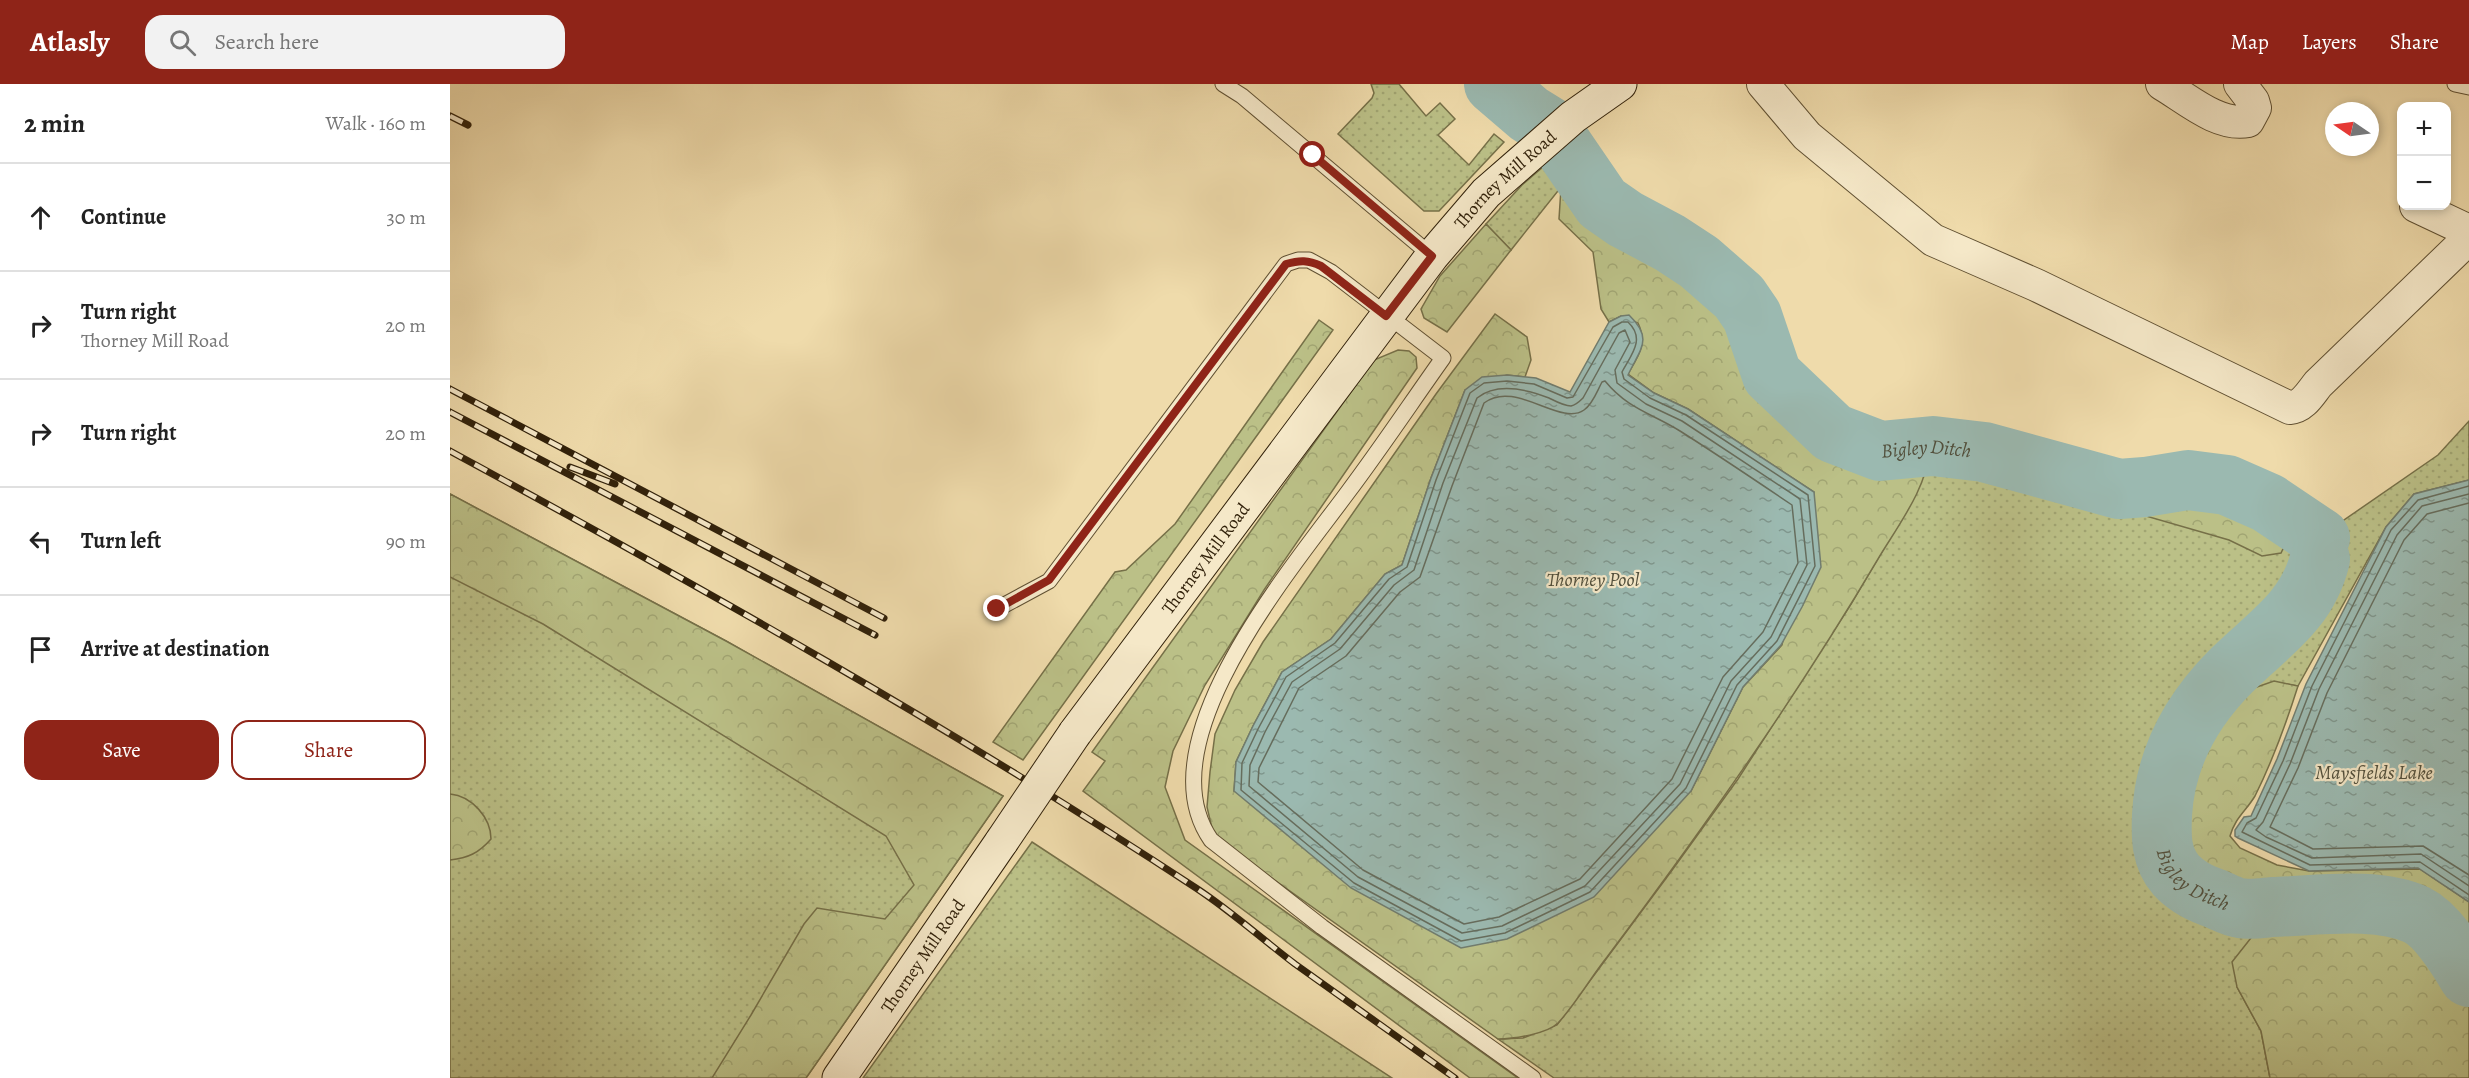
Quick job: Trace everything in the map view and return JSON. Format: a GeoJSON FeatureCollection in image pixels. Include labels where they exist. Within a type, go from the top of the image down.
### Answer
{"type":"FeatureCollection","features":[{"type":"Feature","properties":{"kind":"street","name":"Thorney Mill Road"},"geometry":{"type":"LineString","coordinates":[[839,1078],[1075,733],[1432,256],[1486,193],[1573,117],[1620,84]]}},
{"type":"Feature","properties":{"kind":"street"},"geometry":{"type":"LineString","coordinates":[[1763,84],[1807,136],[1933,240],[2036,285],[2290,408],[2298,407],[2318,384],[2469,238]]}},
{"type":"Feature","properties":{"kind":"street"},"geometry":{"type":"LineString","coordinates":[[2162,84],[2215,116],[2235,122],[2248,121],[2255,108],[2253,101],[2240,84]]}},
{"type":"Feature","properties":{"kind":"street"},"geometry":{"type":"LineString","coordinates":[[2424,210],[2469,231]]}},
{"type":"Feature","properties":{"kind":"lane"},"geometry":{"type":"LineString","coordinates":[[1223,84],[1251,103],[1432,256]]}},
{"type":"Feature","properties":{"kind":"lane"},"geometry":{"type":"LineString","coordinates":[[2455,84],[2469,87]]}},
{"type":"Feature","properties":{"kind":"lane"},"geometry":{"type":"LineString","coordinates":[[997,609],[1049,580],[1286,264],[1298,260],[1309,260],[1321,266],[1443,358],[1288,573],[1226,670],[1199,738],[1194,771],[1194,790],[1202,827],[1211,840],[1322,927],[1533,1078]]}},
{"type":"Feature","properties":{"kind":"green space"},"geometry":{"type":"Polygon","coordinates":[[[1371,84],[1399,84],[1426,116],[1440,103],[1455,119],[1438,135],[1469,165],[1494,134],[1504,142],[1439,211],[1424,211],[1338,134],[1372,98],[1374,93],[1371,84]]]}},
{"type":"Feature","properties":{"kind":"green space"},"geometry":{"type":"Polygon","coordinates":[[[1558,154],[1573,172],[1511,250],[1486,224],[1522,185],[1558,154]]]}},
{"type":"Feature","properties":{"kind":"green space"},"geometry":{"type":"Polygon","coordinates":[[[1573,172],[1600,215],[1640,233],[1695,267],[1730,300],[1748,324],[1761,368],[1778,394],[1820,408],[1845,430],[1896,450],[1928,449],[1927,462],[1924,476],[1910,506],[1815,662],[1713,811],[1571,1008],[1558,1023],[1546,1030],[1521,1037],[1498,1039],[1214,837],[1207,807],[1210,772],[1215,734],[1235,690],[1263,642],[1436,394],[1495,314],[1527,337],[1531,360],[1525,377],[1507,375],[1465,390],[1431,478],[1402,565],[1385,574],[1331,639],[1282,672],[1236,762],[1234,791],[1691,791],[1743,687],[1782,645],[1814,492],[1688,409],[1654,393],[1628,374],[1642,344],[1638,323],[1621,316],[1609,322],[1601,309],[1593,252],[1559,219],[1561,188],[1573,172]]]}},
{"type":"Feature","properties":{"kind":"green space"},"geometry":{"type":"Polygon","coordinates":[[[1486,224],[1511,250],[1447,332],[1424,318],[1421,309],[1440,276],[1486,224]]]}},
{"type":"Feature","properties":{"kind":"green space"},"geometry":{"type":"Polygon","coordinates":[[[1319,320],[1333,330],[1023,760],[993,742],[1115,572],[1126,570],[1175,524],[1319,320]]]}},
{"type":"Feature","properties":{"kind":"green space"},"geometry":{"type":"Polygon","coordinates":[[[1398,350],[1409,351],[1416,357],[1417,368],[1264,590],[1205,685],[1173,751],[1165,787],[1185,840],[1518,1078],[1470,1078],[1083,791],[1105,761],[1092,752],[1374,360],[1398,350]]]}},
{"type":"Feature","properties":{"kind":"green space"},"geometry":{"type":"Polygon","coordinates":[[[2469,421],[2469,480],[2414,494],[2386,527],[2298,686],[2274,682],[2234,695],[2201,714],[2306,609],[2324,577],[2331,529],[2438,455],[2469,421]]]}},
{"type":"Feature","properties":{"kind":"green space"},"geometry":{"type":"Polygon","coordinates":[[[1928,458],[1986,461],[2109,493],[2269,523],[2290,534],[2314,541],[2316,559],[2312,575],[2302,591],[2274,623],[2215,680],[2194,706],[2178,734],[2161,781],[2154,824],[2158,859],[2171,884],[2189,898],[2210,907],[2233,912],[2255,913],[2263,924],[2237,987],[2261,1031],[2270,1078],[1554,1078],[1498,1039],[1523,1038],[1557,1025],[1670,873],[1738,779],[1851,604],[1916,494],[1928,458]]]}},
{"type":"Feature","properties":{"kind":"green space"},"geometry":{"type":"Polygon","coordinates":[[[2165,490],[2244,501],[2268,515],[2290,534],[2281,553],[2262,556],[2229,540],[2125,510],[2122,495],[2165,490]]]}},
{"type":"Feature","properties":{"kind":"green space"},"geometry":{"type":"Polygon","coordinates":[[[450,494],[726,641],[1003,796],[806,1078],[450,1078],[450,494]]]}},
{"type":"Feature","properties":{"kind":"green space"},"geometry":{"type":"Polygon","coordinates":[[[450,494],[726,641],[1003,796],[806,1078],[712,1078],[804,924],[817,908],[885,919],[914,885],[886,836],[543,624],[450,577],[450,494]]]}},
{"type":"Feature","properties":{"kind":"green space"},"geometry":{"type":"Polygon","coordinates":[[[2274,681],[2298,686],[2279,742],[2262,782],[2235,824],[2230,836],[2240,848],[2277,865],[2309,871],[2420,869],[2469,902],[2469,965],[2439,922],[2415,910],[2381,900],[2287,900],[2221,891],[2200,878],[2177,858],[2172,830],[2176,786],[2201,714],[2234,695],[2274,681]]]}},
{"type":"Feature","properties":{"kind":"green space"},"geometry":{"type":"Polygon","coordinates":[[[450,794],[466,799],[479,809],[488,823],[491,839],[473,854],[450,860],[450,794]]]}},
{"type":"Feature","properties":{"kind":"green space"},"geometry":{"type":"Polygon","coordinates":[[[1032,842],[1392,1078],[863,1078],[1032,842]]]}},
{"type":"Feature","properties":{"kind":"green space"},"geometry":{"type":"Polygon","coordinates":[[[2375,912],[2415,920],[2433,932],[2469,994],[2469,1078],[2270,1078],[2261,1031],[2237,987],[2232,962],[2262,924],[2255,913],[2375,912]]]}},
{"type":"Feature","properties":{"kind":"water"},"geometry":{"type":"Polygon","coordinates":[[[1483,84],[1505,84],[1526,104],[1538,109],[1522,123],[1505,101],[1483,84]]]}},
{"type":"Feature","properties":{"kind":"water","name":"Thorney Pool"},"geometry":{"type":"Polygon","coordinates":[[[1629,315],[1637,323],[1643,338],[1640,351],[1628,375],[1654,393],[1688,409],[1814,492],[1821,567],[1781,645],[1743,687],[1691,791],[1594,897],[1507,939],[1461,948],[1351,888],[1234,791],[1236,762],[1282,672],[1331,639],[1385,574],[1402,565],[1431,478],[1465,390],[1482,377],[1507,375],[1536,378],[1570,392],[1609,322],[1629,315]]]}},
{"type":"Feature","properties":{"kind":"water","name":"Maysfields Lake"},"geometry":{"type":"Polygon","coordinates":[[[2469,480],[2469,902],[2418,868],[2309,871],[2238,838],[2235,836],[2235,830],[2244,817],[2251,816],[2277,759],[2306,684],[2386,527],[2414,494],[2469,480]]]}},
{"type":"Feature","properties":{"kind":"waterway","name":"Bigley Ditch"},"geometry":{"type":"LineString","coordinates":[[1494,84],[1529,114],[1550,127],[1602,203],[1699,262],[1739,297],[1752,316],[1772,375],[1833,433],[1880,451],[1933,446],[1984,452],[2119,489],[2188,480],[2227,485],[2268,503],[2320,538]]}},
{"type":"Feature","properties":{"kind":"waterway"},"geometry":{"type":"LineString","coordinates":[[2320,538],[2320,559]]}},
{"type":"Feature","properties":{"kind":"waterway","name":"Bigley Ditch"},"geometry":{"type":"LineString","coordinates":[[2320,559],[2314,578],[2296,608],[2231,671],[2192,719],[2175,755],[2164,794],[2162,831],[2167,862],[2180,879],[2201,893],[2244,909],[2346,903],[2384,906],[2417,915],[2439,934],[2469,977]]}},
{"type":"Feature","properties":{"kind":"railway"},"geometry":{"type":"LineString","coordinates":[[450,116],[468,125]]}},
{"type":"Feature","properties":{"kind":"railway"},"geometry":{"type":"LineString","coordinates":[[450,389],[884,618]]}},
{"type":"Feature","properties":{"kind":"railway"},"geometry":{"type":"LineString","coordinates":[[450,412],[875,635]]}},
{"type":"Feature","properties":{"kind":"railway"},"geometry":{"type":"LineString","coordinates":[[450,451],[828,662],[1105,829],[1209,897],[1295,964],[1455,1078]]}},
{"type":"Feature","properties":{"kind":"railway"},"geometry":{"type":"LineString","coordinates":[[570,467],[615,484]]}},
{"type":"Feature","properties":{"kind":"route"},"geometry":{"type":"LineString","coordinates":[[997,609],[1049,580],[1286,264],[1298,260],[1309,260],[1321,266],[1386,316],[1432,256],[1313,155]]}}]}
